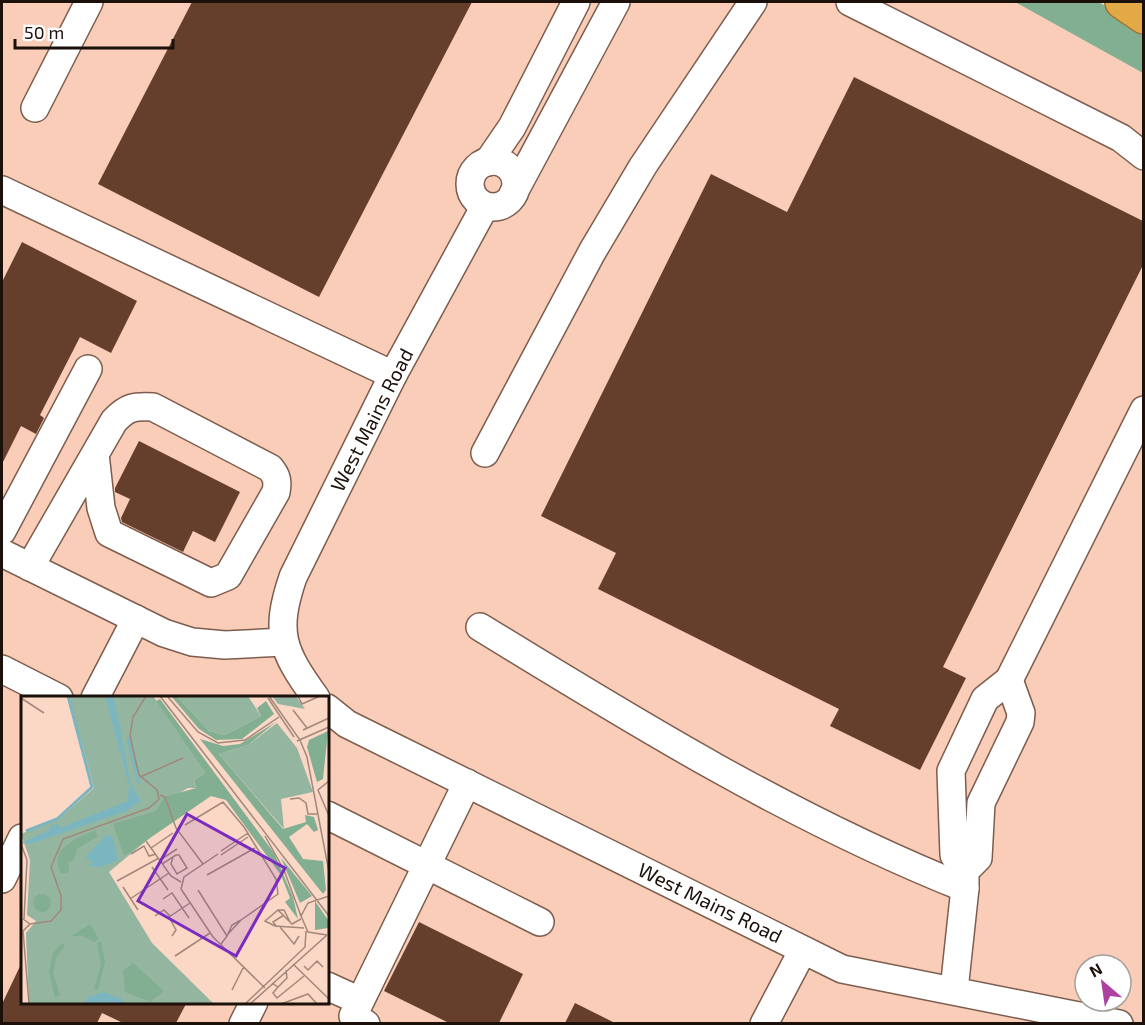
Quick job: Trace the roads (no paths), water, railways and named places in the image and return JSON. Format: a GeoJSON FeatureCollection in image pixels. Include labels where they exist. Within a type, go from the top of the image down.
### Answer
{"type":"FeatureCollection","features":[{"type":"Feature","properties":{"kind":"highway"},"geometry":{"type":"LineString","coordinates":[[1122,2],[1143,17]]}},
{"type":"Feature","properties":{"kind":"street"},"geometry":{"type":"LineString","coordinates":[[35,108],[88,2]]}},
{"type":"Feature","properties":{"kind":"street"},"geometry":{"type":"LineString","coordinates":[[576,2],[512,127],[488,162],[477,168],[470,180],[473,196],[485,206],[502,205],[513,194],[543,143],[616,2]]}},
{"type":"Feature","properties":{"kind":"street"},"geometry":{"type":"LineString","coordinates":[[485,453],[592,252],[643,166],[753,2]]}},
{"type":"Feature","properties":{"kind":"street"},"geometry":{"type":"LineString","coordinates":[[850,2],[1121,138],[1143,156]]}},
{"type":"Feature","properties":{"kind":"street"},"geometry":{"type":"LineString","coordinates":[[488,162],[500,162],[508,167],[516,181],[513,194]]}},
{"type":"Feature","properties":{"kind":"street"},"geometry":{"type":"LineString","coordinates":[[2,190],[393,375]]}},
{"type":"Feature","properties":{"kind":"street","name":"West Mains Road"},"geometry":{"type":"LineString","coordinates":[[315,696],[298,672],[284,642],[282,610],[293,577],[393,375],[485,206]]}},
{"type":"Feature","properties":{"kind":"street"},"geometry":{"type":"LineString","coordinates":[[2,531],[11,490],[88,369]]}},
{"type":"Feature","properties":{"kind":"street"},"geometry":{"type":"LineString","coordinates":[[30,567],[95,454],[114,421],[125,410],[134,406],[153,407],[270,468],[276,475],[276,492],[228,576],[211,583],[109,533],[101,508],[95,454]]}},
{"type":"Feature","properties":{"kind":"street"},"geometry":{"type":"LineString","coordinates":[[965,880],[954,855],[951,771],[985,699],[1009,680],[1143,410]]}},
{"type":"Feature","properties":{"kind":"street"},"geometry":{"type":"LineString","coordinates":[[2,553],[164,633],[192,642],[225,645],[284,642]]}},
{"type":"Feature","properties":{"kind":"street"},"geometry":{"type":"LineString","coordinates":[[96,696],[135,619]]}},
{"type":"Feature","properties":{"kind":"street"},"geometry":{"type":"LineString","coordinates":[[480,627],[660,738],[886,857],[965,880]]}},
{"type":"Feature","properties":{"kind":"street"},"geometry":{"type":"LineString","coordinates":[[2,669],[55,696]]}},
{"type":"Feature","properties":{"kind":"street"},"geometry":{"type":"LineString","coordinates":[[954,990],[965,880],[978,858],[981,803],[1020,722],[1021,712],[1009,680]]}},
{"type":"Feature","properties":{"kind":"street","name":"West Mains Road"},"geometry":{"type":"LineString","coordinates":[[328,709],[347,724],[842,969],[1119,1023]]}},
{"type":"Feature","properties":{"kind":"street"},"geometry":{"type":"LineString","coordinates":[[328,987],[363,1012],[427,865],[467,783]]}},
{"type":"Feature","properties":{"kind":"street"},"geometry":{"type":"LineString","coordinates":[[328,816],[540,922]]}},
{"type":"Feature","properties":{"kind":"street"},"geometry":{"type":"LineString","coordinates":[[2,879],[21,840]]}},
{"type":"Feature","properties":{"kind":"street"},"geometry":{"type":"LineString","coordinates":[[764,1023],[803,950]]}},
{"type":"Feature","properties":{"kind":"street"},"geometry":{"type":"LineString","coordinates":[[243,1023],[253,1004]]}}]}
